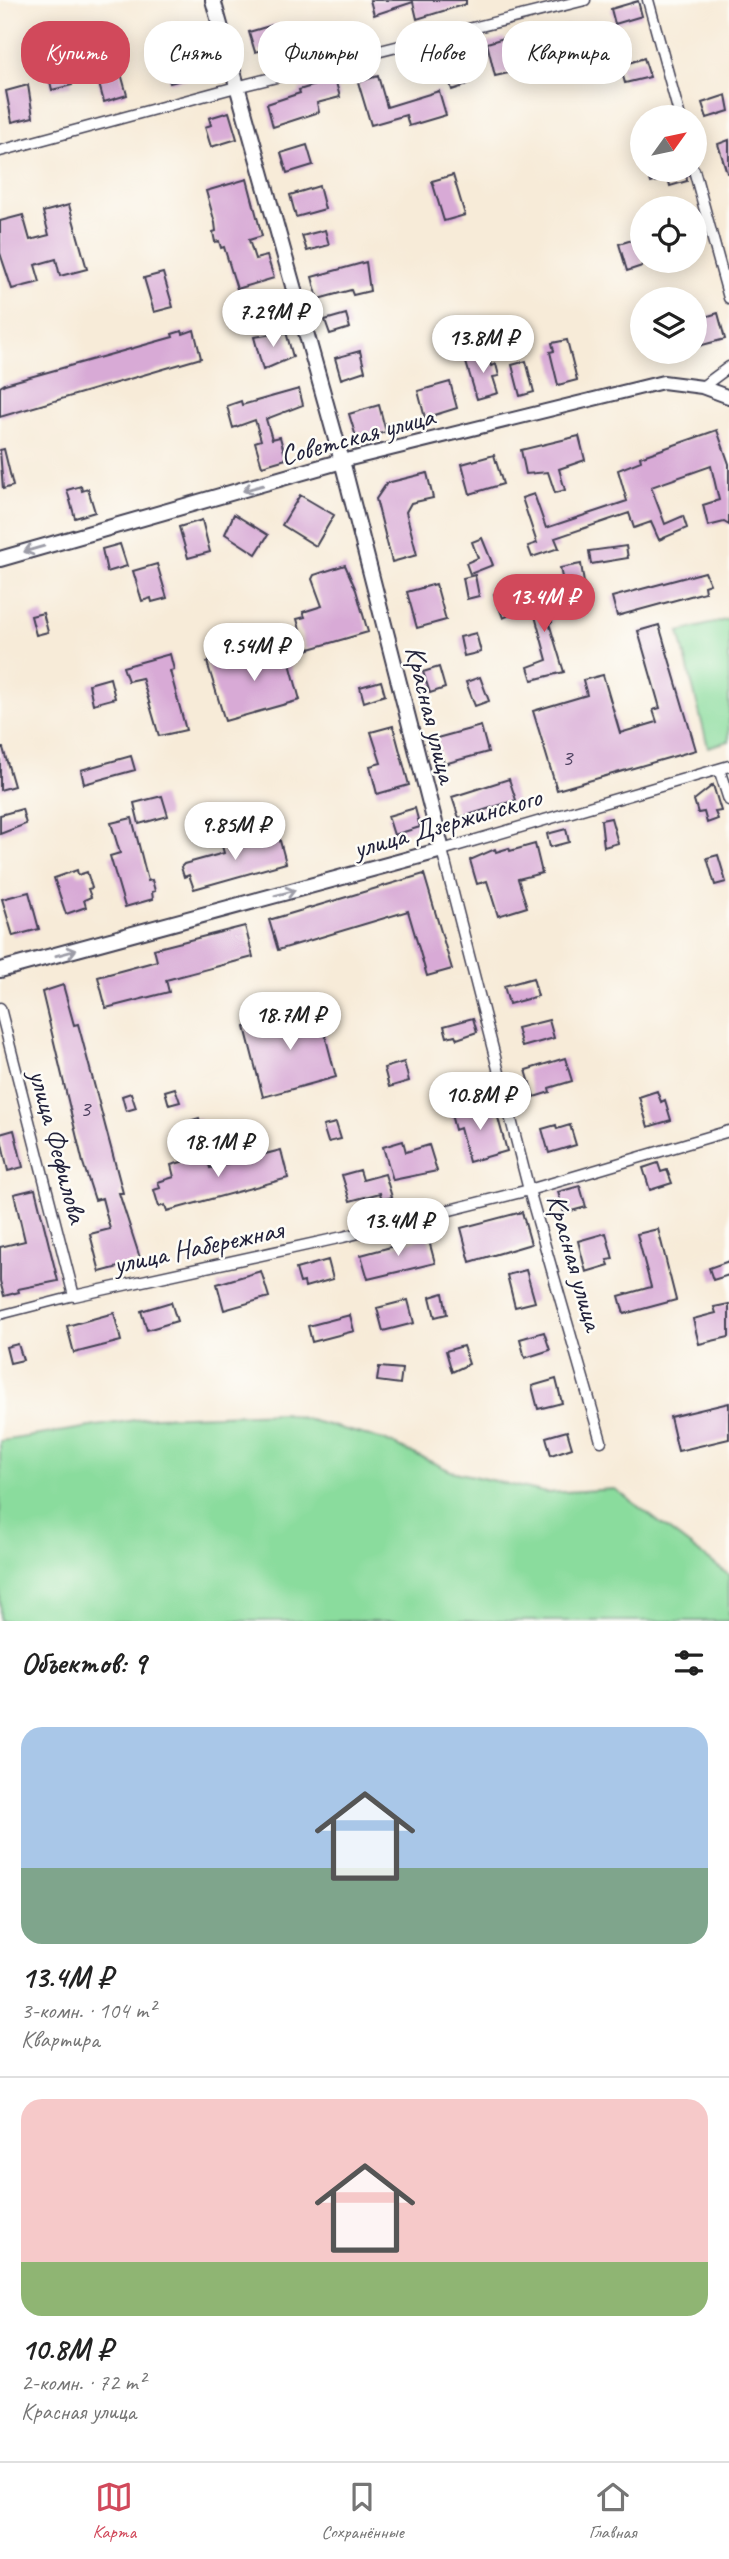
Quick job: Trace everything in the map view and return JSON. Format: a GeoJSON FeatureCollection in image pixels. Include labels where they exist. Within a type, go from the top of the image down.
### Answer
{"type":"FeatureCollection","features":[{"type":"Feature","properties":{"kind":"main road","name":"Красная улица"},"geometry":{"type":"LineString","coordinates":[[213,0],[342,461],[442,850]]}},
{"type":"Feature","properties":{"kind":"main road","name":"Советская улица"},"geometry":{"type":"LineString","coordinates":[[0,559],[342,461]]}},
{"type":"Feature","properties":{"kind":"main road","name":"улица Дзержинского"},"geometry":{"type":"LineString","coordinates":[[0,970],[442,850]]}},
{"type":"Feature","properties":{"kind":"street"},"geometry":{"type":"LineString","coordinates":[[0,150],[236,87],[585,0]]}},
{"type":"Feature","properties":{"kind":"street"},"geometry":{"type":"LineString","coordinates":[[648,0],[677,105]]}},
{"type":"Feature","properties":{"kind":"street"},"geometry":{"type":"LineString","coordinates":[[697,182],[729,298]]}},
{"type":"Feature","properties":{"kind":"street"},"geometry":{"type":"LineString","coordinates":[[702,387],[729,367]]}},
{"type":"Feature","properties":{"kind":"street","name":"Советская улица"},"geometry":{"type":"LineString","coordinates":[[342,461],[663,382],[702,387],[729,397]]}},
{"type":"Feature","properties":{"kind":"street"},"geometry":{"type":"LineString","coordinates":[[724,767],[729,800]]}},
{"type":"Feature","properties":{"kind":"street","name":"улица Дзержинского"},"geometry":{"type":"LineString","coordinates":[[442,850],[724,767]]}},
{"type":"Feature","properties":{"kind":"street","name":"Красная улица"},"geometry":{"type":"LineString","coordinates":[[442,850],[529,1189],[601,1441]]}},
{"type":"Feature","properties":{"kind":"street","name":"улица Фефилова"},"geometry":{"type":"LineString","coordinates":[[0,1008],[74,1296]]}},
{"type":"Feature","properties":{"kind":"street","name":"улица Набережная"},"geometry":{"type":"LineString","coordinates":[[0,1315],[74,1296],[343,1237],[529,1189],[729,1131]]}},
{"type":"Feature","properties":{"kind":"green space"},"geometry":{"type":"Polygon","coordinates":[[[729,619],[729,741],[708,747],[679,632],[729,619]]]}},
{"type":"Feature","properties":{"kind":"green space"},"geometry":{"type":"Polygon","coordinates":[[[283,1413],[384,1440],[451,1471],[547,1493],[615,1489],[729,1575],[729,1621],[0,1621],[0,1441],[154,1417],[283,1413]]]}},
{"type":"Feature","properties":{"kind":"building"},"geometry":{"type":"Polygon","coordinates":[[[370,0],[466,0],[466,4],[417,19],[413,2],[374,15],[370,0]]]}},
{"type":"Feature","properties":{"kind":"building"},"geometry":{"type":"Polygon","coordinates":[[[638,1],[642,16],[614,21],[611,9],[638,1]]]}},
{"type":"Feature","properties":{"kind":"building"},"geometry":{"type":"Polygon","coordinates":[[[258,29],[258,51],[255,52],[249,32],[258,29]]]}},
{"type":"Feature","properties":{"kind":"building"},"geometry":{"type":"Polygon","coordinates":[[[502,39],[502,74],[495,76],[488,43],[502,39]]]}},
{"type":"Feature","properties":{"kind":"building"},"geometry":{"type":"Polygon","coordinates":[[[644,58],[650,77],[632,81],[632,62],[644,58]]]}},
{"type":"Feature","properties":{"kind":"building"},"geometry":{"type":"Polygon","coordinates":[[[51,84],[72,84],[72,85],[52,90],[51,84]]]}},
{"type":"Feature","properties":{"kind":"building"},"geometry":{"type":"Polygon","coordinates":[[[99,84],[124,84],[127,95],[104,102],[99,84]]]}},
{"type":"Feature","properties":{"kind":"building"},"geometry":{"type":"Polygon","coordinates":[[[319,84],[336,84],[340,97],[317,103],[319,112],[273,127],[267,104],[300,93],[299,90],[319,84]]]}},
{"type":"Feature","properties":{"kind":"building"},"geometry":{"type":"Polygon","coordinates":[[[359,84],[380,84],[387,107],[439,91],[446,115],[409,126],[406,115],[371,125],[359,84]]]}},
{"type":"Feature","properties":{"kind":"building"},"geometry":{"type":"Polygon","coordinates":[[[450,84],[467,84],[467,85],[452,90],[450,84]]]}},
{"type":"Feature","properties":{"kind":"building"},"geometry":{"type":"Polygon","coordinates":[[[28,85],[33,117],[12,122],[6,91],[28,85]]]}},
{"type":"Feature","properties":{"kind":"building"},"geometry":{"type":"Polygon","coordinates":[[[726,95],[729,111],[707,118],[707,105],[702,103],[726,95]]]}},
{"type":"Feature","properties":{"kind":"building"},"geometry":{"type":"Polygon","coordinates":[[[229,112],[237,139],[211,147],[205,127],[211,125],[209,118],[229,112]]]}},
{"type":"Feature","properties":{"kind":"building"},"geometry":{"type":"Polygon","coordinates":[[[729,140],[729,173],[727,173],[718,144],[729,140]]]}},
{"type":"Feature","properties":{"kind":"building"},"geometry":{"type":"Polygon","coordinates":[[[307,145],[313,165],[287,173],[281,153],[307,145]]]}},
{"type":"Feature","properties":{"kind":"building"},"geometry":{"type":"Polygon","coordinates":[[[453,175],[465,215],[444,221],[432,181],[453,175]]]}},
{"type":"Feature","properties":{"kind":"building"},"geometry":{"type":"Polygon","coordinates":[[[247,179],[262,236],[249,240],[255,259],[267,256],[274,278],[237,289],[224,247],[221,248],[219,241],[215,242],[215,223],[206,191],[247,179]]]}},
{"type":"Feature","properties":{"kind":"building"},"geometry":{"type":"Polygon","coordinates":[[[319,186],[325,209],[296,217],[290,195],[319,186]]]}},
{"type":"Feature","properties":{"kind":"building"},"geometry":{"type":"Polygon","coordinates":[[[69,205],[87,269],[60,276],[56,259],[35,265],[40,282],[12,289],[0,253],[0,221],[23,215],[30,240],[49,235],[43,212],[69,205]]]}},
{"type":"Feature","properties":{"kind":"building"},"geometry":{"type":"Polygon","coordinates":[[[325,230],[329,245],[307,251],[302,236],[325,230]]]}},
{"type":"Feature","properties":{"kind":"building"},"geometry":{"type":"Polygon","coordinates":[[[630,241],[630,270],[627,271],[619,244],[630,241]]]}},
{"type":"Feature","properties":{"kind":"building"},"geometry":{"type":"Polygon","coordinates":[[[366,262],[370,291],[353,295],[351,290],[318,299],[312,277],[366,262]]]}},
{"type":"Feature","properties":{"kind":"building"},"geometry":{"type":"Polygon","coordinates":[[[163,273],[173,307],[154,312],[144,278],[163,273]]]}},
{"type":"Feature","properties":{"kind":"building"},"geometry":{"type":"Polygon","coordinates":[[[718,313],[725,339],[707,344],[707,316],[718,313]]]}},
{"type":"Feature","properties":{"kind":"building"},"geometry":{"type":"Polygon","coordinates":[[[346,314],[350,328],[330,334],[325,320],[346,314]]]}},
{"type":"Feature","properties":{"kind":"building"},"geometry":{"type":"Polygon","coordinates":[[[194,330],[201,358],[0,417],[0,387],[5,384],[173,337],[172,334],[182,331],[183,334],[194,330]]]}},
{"type":"Feature","properties":{"kind":"building"},"geometry":{"type":"Polygon","coordinates":[[[286,332],[293,357],[263,370],[254,337],[286,332]]]}},
{"type":"Feature","properties":{"kind":"building"},"geometry":{"type":"Polygon","coordinates":[[[567,340],[577,380],[558,385],[550,352],[554,351],[552,343],[567,340]]]}},
{"type":"Feature","properties":{"kind":"building"},"geometry":{"type":"Polygon","coordinates":[[[360,351],[365,371],[341,379],[335,358],[360,351]]]}},
{"type":"Feature","properties":{"kind":"building"},"geometry":{"type":"Polygon","coordinates":[[[487,353],[491,366],[496,364],[499,376],[493,377],[498,393],[477,399],[465,359],[487,353]]]}},
{"type":"Feature","properties":{"kind":"building"},"geometry":{"type":"Polygon","coordinates":[[[526,361],[534,392],[520,396],[512,365],[526,361]]]}},
{"type":"Feature","properties":{"kind":"building"},"geometry":{"type":"Polygon","coordinates":[[[450,382],[457,408],[425,418],[418,391],[450,382]]]}},
{"type":"Feature","properties":{"kind":"building"},"geometry":{"type":"Polygon","coordinates":[[[299,389],[303,405],[266,419],[272,439],[280,437],[286,459],[262,466],[255,442],[261,440],[255,420],[233,428],[227,406],[241,401],[242,405],[299,389]]]}},
{"type":"Feature","properties":{"kind":"building"},"geometry":{"type":"Polygon","coordinates":[[[379,405],[386,432],[357,440],[349,414],[379,405]]]}},
{"type":"Feature","properties":{"kind":"building"},"geometry":{"type":"Polygon","coordinates":[[[717,430],[729,464],[729,525],[724,522],[708,526],[703,505],[719,500],[711,466],[651,487],[665,524],[683,516],[687,528],[659,540],[651,522],[634,528],[629,513],[555,538],[559,548],[532,557],[528,546],[537,543],[522,498],[534,494],[546,528],[627,501],[618,470],[641,461],[640,457],[717,430]]]}},
{"type":"Feature","properties":{"kind":"building"},"geometry":{"type":"Polygon","coordinates":[[[579,436],[585,460],[559,469],[565,490],[555,493],[548,472],[526,474],[521,450],[579,436]]]}},
{"type":"Feature","properties":{"kind":"building"},"geometry":{"type":"Polygon","coordinates":[[[4,449],[13,486],[3,489],[0,450],[4,449]]]}},
{"type":"Feature","properties":{"kind":"building"},"geometry":{"type":"Polygon","coordinates":[[[494,455],[503,484],[470,494],[462,464],[494,455]]]}},
{"type":"Feature","properties":{"kind":"building"},"geometry":{"type":"Polygon","coordinates":[[[427,473],[433,498],[411,503],[406,512],[417,555],[392,562],[376,499],[387,483],[427,473]]]}},
{"type":"Feature","properties":{"kind":"building"},"geometry":{"type":"Polygon","coordinates":[[[81,486],[82,491],[88,489],[95,512],[75,518],[67,490],[81,486]]]}},
{"type":"Feature","properties":{"kind":"building"},"geometry":{"type":"Polygon","coordinates":[[[300,495],[334,515],[316,546],[282,525],[300,495]]]}},
{"type":"Feature","properties":{"kind":"building"},"geometry":{"type":"Polygon","coordinates":[[[234,514],[268,535],[256,554],[225,534],[234,514]]]}},
{"type":"Feature","properties":{"kind":"building"},"geometry":{"type":"Polygon","coordinates":[[[202,520],[210,552],[188,558],[179,527],[202,520]]]}},
{"type":"Feature","properties":{"kind":"building"},"geometry":{"type":"Polygon","coordinates":[[[482,538],[493,565],[470,574],[466,563],[478,558],[472,542],[482,538]]]}},
{"type":"Feature","properties":{"kind":"building"},"geometry":{"type":"Polygon","coordinates":[[[120,544],[127,566],[107,572],[102,549],[120,544]]]}},
{"type":"Feature","properties":{"kind":"building"},"geometry":{"type":"Polygon","coordinates":[[[626,546],[628,558],[591,564],[589,551],[626,546]]]}},
{"type":"Feature","properties":{"kind":"building"},"geometry":{"type":"Polygon","coordinates":[[[157,564],[167,598],[152,602],[151,598],[142,601],[133,571],[157,564]]]}},
{"type":"Feature","properties":{"kind":"building"},"geometry":{"type":"Polygon","coordinates":[[[581,564],[584,583],[577,584],[583,617],[571,619],[560,568],[581,564]]]}},
{"type":"Feature","properties":{"kind":"building"},"geometry":{"type":"Polygon","coordinates":[[[345,565],[356,590],[368,632],[306,650],[297,619],[305,617],[303,612],[322,606],[312,579],[314,575],[345,565]]]}},
{"type":"Feature","properties":{"kind":"building"},"geometry":{"type":"Polygon","coordinates":[[[705,572],[710,584],[704,586],[705,592],[617,616],[612,597],[705,572]]]}},
{"type":"Feature","properties":{"kind":"building"},"geometry":{"type":"Polygon","coordinates":[[[475,575],[479,596],[467,599],[463,578],[475,575]]]}},
{"type":"Feature","properties":{"kind":"building"},"geometry":{"type":"Polygon","coordinates":[[[539,579],[564,672],[532,680],[528,667],[547,660],[526,583],[539,579]]]}},
{"type":"Feature","properties":{"kind":"building"},"geometry":{"type":"Polygon","coordinates":[[[436,584],[446,620],[417,628],[407,592],[436,584]]]}},
{"type":"Feature","properties":{"kind":"building"},"geometry":{"type":"Polygon","coordinates":[[[506,589],[515,613],[503,618],[494,594],[506,589]]]}},
{"type":"Feature","properties":{"kind":"building"},"geometry":{"type":"Polygon","coordinates":[[[43,613],[48,632],[36,635],[31,616],[43,613]]]}},
{"type":"Feature","properties":{"kind":"building"},"geometry":{"type":"Polygon","coordinates":[[[659,625],[696,750],[557,790],[533,711],[587,695],[583,680],[603,675],[620,733],[657,722],[653,710],[660,708],[638,631],[659,625]]]}},
{"type":"Feature","properties":{"kind":"building"},"geometry":{"type":"Polygon","coordinates":[[[476,633],[481,652],[464,656],[460,637],[476,633]]]}},
{"type":"Feature","properties":{"kind":"building"},"geometry":{"type":"Polygon","coordinates":[[[285,645],[300,700],[225,721],[207,662],[226,656],[227,661],[285,645]]]}},
{"type":"Feature","properties":{"kind":"building"},"geometry":{"type":"Polygon","coordinates":[[[170,654],[174,670],[170,671],[186,730],[159,736],[142,678],[128,681],[123,667],[170,654]]]}},
{"type":"Feature","properties":{"kind":"building"},"geometry":{"type":"Polygon","coordinates":[[[439,667],[445,688],[430,693],[423,672],[439,667]]]}},
{"type":"Feature","properties":{"kind":"building"},"geometry":{"type":"Polygon","coordinates":[[[480,677],[489,701],[475,706],[466,682],[480,677]]]}},
{"type":"Feature","properties":{"kind":"building"},"geometry":{"type":"Polygon","coordinates":[[[110,678],[115,698],[93,704],[89,684],[110,678]]]}},
{"type":"Feature","properties":{"kind":"building"},"geometry":{"type":"Polygon","coordinates":[[[381,681],[385,695],[364,702],[360,687],[381,681]]]}},
{"type":"Feature","properties":{"kind":"building"},"geometry":{"type":"Polygon","coordinates":[[[393,726],[409,785],[377,794],[370,766],[381,763],[371,732],[393,726]]]}},
{"type":"Feature","properties":{"kind":"building"},"geometry":{"type":"Polygon","coordinates":[[[481,726],[488,752],[444,764],[437,738],[481,726]]]}},
{"type":"Feature","properties":{"kind":"building"},"geometry":{"type":"Polygon","coordinates":[[[0,748],[3,748],[14,786],[0,790],[0,748]]]}},
{"type":"Feature","properties":{"kind":"building"},"geometry":{"type":"Polygon","coordinates":[[[131,756],[135,770],[84,784],[81,770],[131,756]]]}},
{"type":"Feature","properties":{"kind":"building"},"geometry":{"type":"Polygon","coordinates":[[[509,779],[516,800],[459,818],[452,797],[509,779]]]}},
{"type":"Feature","properties":{"kind":"building"},"geometry":{"type":"Polygon","coordinates":[[[713,785],[721,811],[715,812],[718,819],[707,823],[704,812],[698,813],[694,800],[713,785]]]}},
{"type":"Feature","properties":{"kind":"building"},"geometry":{"type":"Polygon","coordinates":[[[162,796],[168,816],[139,824],[134,803],[162,796]]]}},
{"type":"Feature","properties":{"kind":"building"},"geometry":{"type":"Polygon","coordinates":[[[415,808],[420,827],[394,835],[388,816],[415,808]]]}},
{"type":"Feature","properties":{"kind":"building"},"geometry":{"type":"Polygon","coordinates":[[[22,809],[26,824],[0,834],[0,815],[22,809]]]}},
{"type":"Feature","properties":{"kind":"building"},"geometry":{"type":"Polygon","coordinates":[[[132,818],[148,881],[152,880],[155,891],[152,892],[153,899],[125,907],[110,856],[120,853],[111,823],[132,818]]]}},
{"type":"Feature","properties":{"kind":"building"},"geometry":{"type":"Polygon","coordinates":[[[611,818],[618,843],[604,847],[601,820],[611,818]]]}},
{"type":"Feature","properties":{"kind":"building"},"geometry":{"type":"Polygon","coordinates":[[[566,829],[569,842],[550,847],[547,834],[566,829]]]}},
{"type":"Feature","properties":{"kind":"building"},"geometry":{"type":"Polygon","coordinates":[[[279,837],[286,863],[194,889],[189,875],[184,877],[181,867],[184,864],[224,853],[222,846],[244,841],[245,846],[279,837]]]}},
{"type":"Feature","properties":{"kind":"building"},"geometry":{"type":"Polygon","coordinates":[[[535,844],[542,873],[518,879],[527,907],[498,916],[487,881],[477,884],[470,860],[495,849],[496,852],[509,848],[510,851],[535,844]]]}},
{"type":"Feature","properties":{"kind":"building"},"geometry":{"type":"Polygon","coordinates":[[[718,855],[726,882],[715,885],[707,858],[718,855]]]}},
{"type":"Feature","properties":{"kind":"building"},"geometry":{"type":"Polygon","coordinates":[[[77,870],[78,875],[87,872],[92,888],[88,889],[91,897],[84,900],[86,907],[66,914],[54,878],[77,870]]]}},
{"type":"Feature","properties":{"kind":"building"},"geometry":{"type":"Polygon","coordinates":[[[424,874],[452,969],[427,976],[408,911],[278,950],[269,920],[424,874]]]}},
{"type":"Feature","properties":{"kind":"building"},"geometry":{"type":"Polygon","coordinates":[[[29,892],[39,929],[13,936],[2,899],[29,892]]]}},
{"type":"Feature","properties":{"kind":"building"},"geometry":{"type":"Polygon","coordinates":[[[245,926],[253,957],[166,980],[169,992],[106,1008],[98,977],[157,961],[154,949],[245,926]]]}},
{"type":"Feature","properties":{"kind":"building"},"geometry":{"type":"Polygon","coordinates":[[[533,978],[538,996],[509,1004],[504,986],[533,978]]]}},
{"type":"Feature","properties":{"kind":"building"},"geometry":{"type":"Polygon","coordinates":[[[63,985],[74,1025],[78,1024],[123,1193],[119,1193],[141,1261],[100,1272],[90,1234],[110,1229],[102,1198],[95,1200],[83,1163],[42,992],[63,985]]]}},
{"type":"Feature","properties":{"kind":"building"},"geometry":{"type":"Polygon","coordinates":[[[318,1008],[336,1077],[263,1097],[245,1027],[318,1008]]]}},
{"type":"Feature","properties":{"kind":"building"},"geometry":{"type":"Polygon","coordinates":[[[473,1018],[477,1032],[457,1039],[455,1035],[447,1037],[444,1026],[473,1018]]]}},
{"type":"Feature","properties":{"kind":"building"},"geometry":{"type":"Polygon","coordinates":[[[549,1020],[554,1038],[522,1047],[517,1028],[549,1020]]]}},
{"type":"Feature","properties":{"kind":"building"},"geometry":{"type":"Polygon","coordinates":[[[565,1058],[572,1081],[549,1088],[550,1092],[534,1097],[526,1070],[565,1058]]]}},
{"type":"Feature","properties":{"kind":"building"},"geometry":{"type":"Polygon","coordinates":[[[404,1062],[409,1081],[389,1087],[384,1068],[404,1062]]]}},
{"type":"Feature","properties":{"kind":"building"},"geometry":{"type":"Polygon","coordinates":[[[175,1088],[180,1102],[169,1105],[165,1091],[175,1088]]]}},
{"type":"Feature","properties":{"kind":"building"},"geometry":{"type":"Polygon","coordinates":[[[657,1091],[661,1102],[665,1100],[671,1120],[648,1127],[639,1097],[657,1091]]]}},
{"type":"Feature","properties":{"kind":"building"},"geometry":{"type":"Polygon","coordinates":[[[131,1093],[136,1108],[126,1111],[122,1096],[131,1093]]]}},
{"type":"Feature","properties":{"kind":"building"},"geometry":{"type":"Polygon","coordinates":[[[494,1103],[507,1151],[469,1162],[460,1128],[455,1130],[451,1114],[494,1103]]]}},
{"type":"Feature","properties":{"kind":"building"},"geometry":{"type":"Polygon","coordinates":[[[199,1118],[204,1135],[192,1138],[187,1122],[199,1118]]]}},
{"type":"Feature","properties":{"kind":"building"},"geometry":{"type":"Polygon","coordinates":[[[336,1123],[341,1139],[328,1142],[323,1126],[336,1123]]]}},
{"type":"Feature","properties":{"kind":"building"},"geometry":{"type":"Polygon","coordinates":[[[556,1125],[557,1129],[570,1125],[576,1145],[549,1153],[542,1129],[556,1125]]]}},
{"type":"Feature","properties":{"kind":"building"},"geometry":{"type":"Polygon","coordinates":[[[14,1130],[23,1167],[8,1171],[0,1134],[14,1130]]]}},
{"type":"Feature","properties":{"kind":"building"},"geometry":{"type":"Polygon","coordinates":[[[403,1141],[406,1152],[429,1145],[437,1171],[393,1180],[383,1147],[403,1141]]]}},
{"type":"Feature","properties":{"kind":"building"},"geometry":{"type":"Polygon","coordinates":[[[281,1150],[288,1178],[167,1211],[165,1205],[159,1207],[154,1190],[160,1188],[158,1182],[174,1177],[171,1165],[206,1155],[210,1168],[281,1150]]]}},
{"type":"Feature","properties":{"kind":"building"},"geometry":{"type":"Polygon","coordinates":[[[658,1163],[661,1172],[667,1170],[672,1183],[650,1190],[643,1168],[658,1163]]]}},
{"type":"Feature","properties":{"kind":"building"},"geometry":{"type":"Polygon","coordinates":[[[360,1170],[363,1180],[385,1174],[392,1197],[382,1200],[380,1193],[350,1201],[342,1175],[360,1170]]]}},
{"type":"Feature","properties":{"kind":"building"},"geometry":{"type":"Polygon","coordinates":[[[580,1186],[586,1207],[564,1213],[558,1192],[580,1186]]]}},
{"type":"Feature","properties":{"kind":"building"},"geometry":{"type":"Polygon","coordinates":[[[35,1189],[58,1281],[18,1289],[19,1292],[4,1296],[0,1281],[0,1247],[25,1241],[14,1194],[35,1189]]]}},
{"type":"Feature","properties":{"kind":"building"},"geometry":{"type":"Polygon","coordinates":[[[522,1212],[531,1244],[470,1262],[461,1228],[522,1212]]]}},
{"type":"Feature","properties":{"kind":"building"},"geometry":{"type":"Polygon","coordinates":[[[658,1229],[676,1300],[624,1314],[619,1296],[651,1287],[637,1234],[658,1229]]]}},
{"type":"Feature","properties":{"kind":"building"},"geometry":{"type":"Polygon","coordinates":[[[606,1233],[613,1259],[607,1260],[609,1265],[586,1272],[578,1241],[606,1233]]]}},
{"type":"Feature","properties":{"kind":"building"},"geometry":{"type":"Polygon","coordinates":[[[428,1237],[435,1263],[368,1279],[361,1255],[428,1237]]]}},
{"type":"Feature","properties":{"kind":"building"},"geometry":{"type":"Polygon","coordinates":[[[328,1260],[333,1279],[305,1287],[304,1282],[300,1283],[296,1269],[328,1260]]]}},
{"type":"Feature","properties":{"kind":"building"},"geometry":{"type":"Polygon","coordinates":[[[729,1261],[729,1275],[713,1280],[709,1268],[729,1261]]]}},
{"type":"Feature","properties":{"kind":"building"},"geometry":{"type":"Polygon","coordinates":[[[526,1270],[535,1302],[515,1307],[507,1275],[526,1270]]]}},
{"type":"Feature","properties":{"kind":"building"},"geometry":{"type":"Polygon","coordinates":[[[261,1271],[269,1297],[224,1310],[217,1284],[261,1271]]]}},
{"type":"Feature","properties":{"kind":"building"},"geometry":{"type":"Polygon","coordinates":[[[443,1293],[447,1314],[435,1317],[430,1297],[443,1293]]]}},
{"type":"Feature","properties":{"kind":"building"},"geometry":{"type":"Polygon","coordinates":[[[408,1300],[414,1323],[383,1331],[377,1308],[408,1300]]]}},
{"type":"Feature","properties":{"kind":"building"},"geometry":{"type":"Polygon","coordinates":[[[171,1302],[177,1321],[147,1330],[141,1311],[171,1302]]]}},
{"type":"Feature","properties":{"kind":"building"},"geometry":{"type":"Polygon","coordinates":[[[729,1304],[729,1337],[699,1344],[693,1319],[716,1313],[714,1307],[729,1304]]]}},
{"type":"Feature","properties":{"kind":"building"},"geometry":{"type":"Polygon","coordinates":[[[114,1313],[121,1341],[74,1353],[67,1326],[114,1313]]]}},
{"type":"Feature","properties":{"kind":"building"},"geometry":{"type":"Polygon","coordinates":[[[350,1315],[354,1331],[312,1342],[308,1326],[350,1315]]]}},
{"type":"Feature","properties":{"kind":"building"},"geometry":{"type":"Polygon","coordinates":[[[544,1332],[550,1350],[525,1358],[520,1339],[544,1332]]]}},
{"type":"Feature","properties":{"kind":"building"},"geometry":{"type":"Polygon","coordinates":[[[18,1344],[23,1360],[10,1363],[6,1347],[18,1344]]]}},
{"type":"Feature","properties":{"kind":"building"},"geometry":{"type":"Polygon","coordinates":[[[463,1346],[469,1364],[452,1372],[446,1351],[463,1346]]]}},
{"type":"Feature","properties":{"kind":"building"},"geometry":{"type":"Polygon","coordinates":[[[379,1367],[402,1369],[400,1384],[377,1381],[379,1367]]]}},
{"type":"Feature","properties":{"kind":"building"},"geometry":{"type":"Polygon","coordinates":[[[556,1379],[562,1403],[538,1409],[532,1386],[556,1379]]]}},
{"type":"Feature","properties":{"kind":"building"},"geometry":{"type":"Polygon","coordinates":[[[729,1403],[729,1439],[678,1451],[670,1417],[729,1403]]]}},
{"type":"Feature","properties":{"kind":"building"},"geometry":{"type":"Polygon","coordinates":[[[567,1431],[572,1448],[551,1455],[546,1437],[567,1431]]]}}]}
